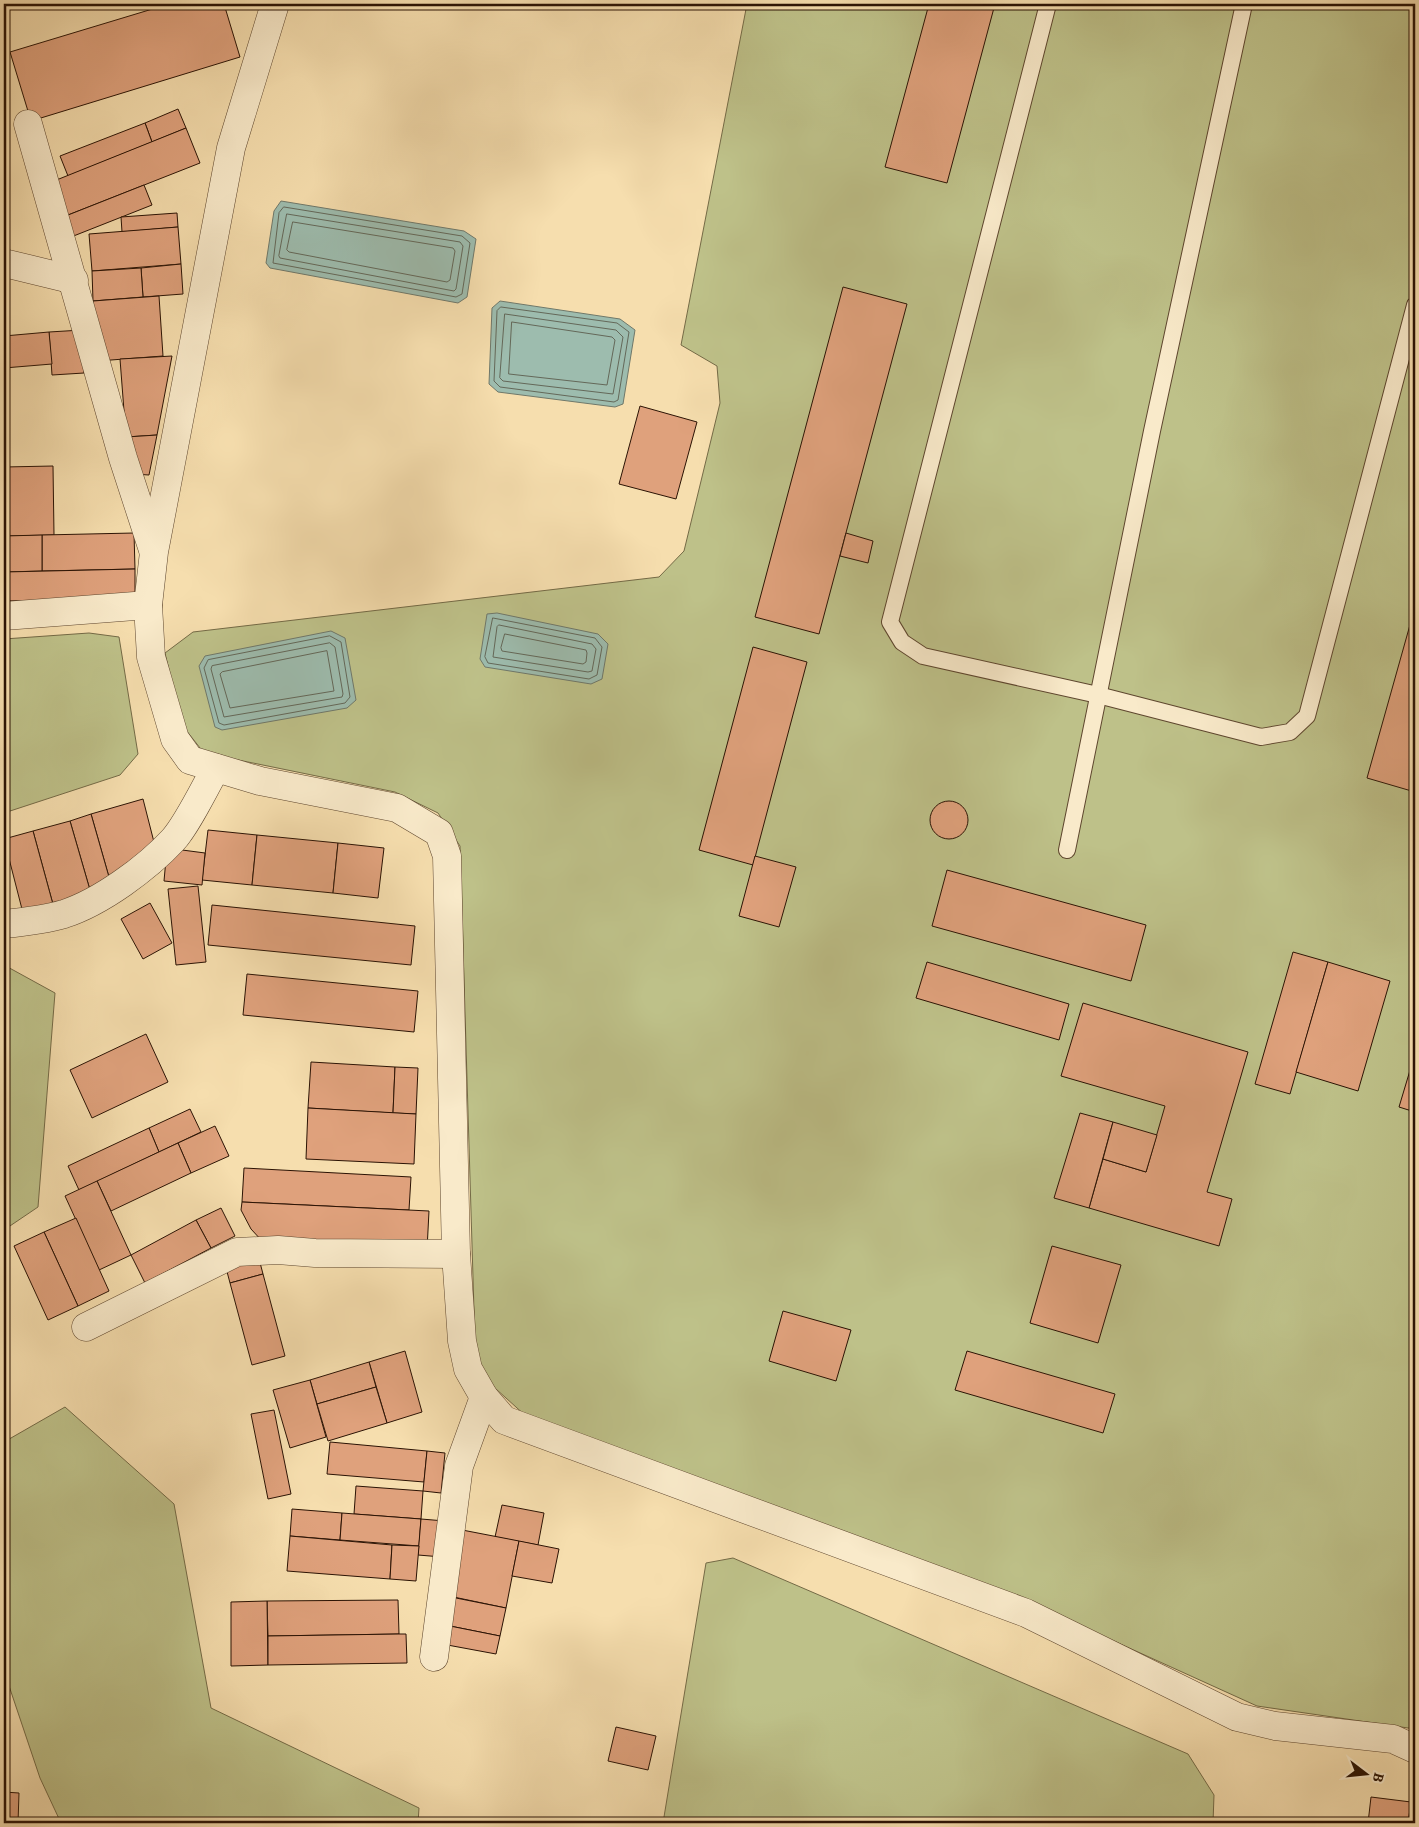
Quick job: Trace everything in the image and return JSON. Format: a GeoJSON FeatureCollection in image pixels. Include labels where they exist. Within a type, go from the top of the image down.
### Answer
{"type":"FeatureCollection","features":[{"type":"Feature","properties":{"kind":"street"},"geometry":{"type":"LineString","coordinates":[[275,4],[231,148],[154,552],[148,605],[151,657],[175,739],[190,760],[260,781],[397,808],[439,832],[447,856],[456,1254],[466,1360],[468,1369],[484,1397],[504,1420],[1026,1613],[1237,1717],[1274,1726],[1393,1740],[1415,1749]]}},
{"type":"Feature","properties":{"kind":"street"},"geometry":{"type":"LineString","coordinates":[[28,124],[74,280],[123,458],[154,552]]}},
{"type":"Feature","properties":{"kind":"street"},"geometry":{"type":"LineString","coordinates":[[4,263],[74,280]]}},
{"type":"Feature","properties":{"kind":"street"},"geometry":{"type":"LineString","coordinates":[[4,616],[148,605]]}},
{"type":"Feature","properties":{"kind":"street"},"geometry":{"type":"LineString","coordinates":[[4,924],[32,921],[65,913],[98,897],[137,873],[174,839],[216,768]]}},
{"type":"Feature","properties":{"kind":"street"},"geometry":{"type":"LineString","coordinates":[[86,1327],[237,1252],[278,1250],[315,1253],[456,1254]]}},
{"type":"Feature","properties":{"kind":"street"},"geometry":{"type":"LineString","coordinates":[[434,1657],[459,1466],[484,1397]]}},
{"type":"Feature","properties":{"kind":"lane"},"geometry":{"type":"LineString","coordinates":[[1048,4],[890,622],[902,642],[923,656],[1098,695],[1261,737],[1290,732],[1307,716],[1415,305]]}},
{"type":"Feature","properties":{"kind":"lane"},"geometry":{"type":"LineString","coordinates":[[1067,850],[1244,4]]}},
{"type":"Feature","properties":{"kind":"green space"},"geometry":{"type":"Polygon","coordinates":[[[747,4],[1415,4],[1415,1729],[1257,1706],[1019,1598],[527,1417],[485,1379],[475,1344],[460,846],[438,813],[395,792],[204,753],[182,725],[165,653],[193,632],[659,577],[684,551],[720,403],[717,366],[681,345],[747,4]]]}},
{"type":"Feature","properties":{"kind":"green space"},"geometry":{"type":"Polygon","coordinates":[[[89,633],[119,637],[138,754],[120,775],[4,813],[4,639],[89,633]]]}},
{"type":"Feature","properties":{"kind":"green space"},"geometry":{"type":"Polygon","coordinates":[[[4,965],[55,993],[38,1207],[4,1230],[4,965]]]}},
{"type":"Feature","properties":{"kind":"green space"},"geometry":{"type":"Polygon","coordinates":[[[65,1407],[174,1504],[211,1708],[419,1808],[418,1823],[61,1823],[40,1778],[4,1671],[4,1442],[65,1407]]]}},
{"type":"Feature","properties":{"kind":"green space"},"geometry":{"type":"Polygon","coordinates":[[[733,1558],[1188,1754],[1214,1795],[1213,1823],[663,1823],[706,1563],[733,1558]]]}},
{"type":"Feature","properties":{"kind":"water"},"geometry":{"type":"Polygon","coordinates":[[[281,201],[464,231],[476,239],[467,297],[458,303],[270,268],[266,263],[274,211],[281,201]]]}},
{"type":"Feature","properties":{"kind":"water"},"geometry":{"type":"Polygon","coordinates":[[[500,301],[620,319],[635,330],[623,404],[615,407],[498,392],[489,384],[492,308],[500,301]]]}},
{"type":"Feature","properties":{"kind":"water"},"geometry":{"type":"Polygon","coordinates":[[[497,613],[598,634],[608,644],[602,679],[591,684],[485,667],[480,659],[487,614],[497,613]]]}},
{"type":"Feature","properties":{"kind":"water"},"geometry":{"type":"Polygon","coordinates":[[[331,631],[345,638],[356,700],[347,708],[222,730],[215,727],[199,666],[205,656],[331,631]]]}},
{"type":"Feature","properties":{"kind":"building"},"geometry":{"type":"Polygon","coordinates":[[[169,4],[224,4],[240,57],[31,121],[10,52],[169,4]]]}},
{"type":"Feature","properties":{"kind":"building"},"geometry":{"type":"Polygon","coordinates":[[[929,4],[995,4],[947,183],[885,167],[929,4]]]}},
{"type":"Feature","properties":{"kind":"building"},"geometry":{"type":"Polygon","coordinates":[[[178,109],[186,128],[152,142],[145,123],[178,109]]]}},
{"type":"Feature","properties":{"kind":"building"},"geometry":{"type":"Polygon","coordinates":[[[145,123],[152,142],[68,176],[60,156],[145,123]]]}},
{"type":"Feature","properties":{"kind":"building"},"geometry":{"type":"Polygon","coordinates":[[[186,128],[200,163],[63,217],[49,183],[186,128]]]}},
{"type":"Feature","properties":{"kind":"building"},"geometry":{"type":"Polygon","coordinates":[[[144,185],[152,205],[71,237],[63,217],[144,185]]]}},
{"type":"Feature","properties":{"kind":"building"},"geometry":{"type":"Polygon","coordinates":[[[177,213],[178,227],[122,232],[121,217],[177,213]]]}},
{"type":"Feature","properties":{"kind":"building"},"geometry":{"type":"Polygon","coordinates":[[[178,227],[181,264],[92,271],[89,234],[178,227]]]}},
{"type":"Feature","properties":{"kind":"building"},"geometry":{"type":"Polygon","coordinates":[[[181,264],[183,294],[143,297],[141,268],[181,264]]]}},
{"type":"Feature","properties":{"kind":"building"},"geometry":{"type":"Polygon","coordinates":[[[141,268],[143,297],[93,301],[92,271],[141,268]]]}},
{"type":"Feature","properties":{"kind":"building"},"geometry":{"type":"Polygon","coordinates":[[[843,287],[907,304],[819,634],[755,617],[843,287]]]}},
{"type":"Feature","properties":{"kind":"building"},"geometry":{"type":"Polygon","coordinates":[[[159,296],[163,356],[98,361],[93,301],[159,296]]]}},
{"type":"Feature","properties":{"kind":"building"},"geometry":{"type":"Polygon","coordinates":[[[82,330],[84,373],[52,375],[49,332],[82,330]]]}},
{"type":"Feature","properties":{"kind":"building"},"geometry":{"type":"Polygon","coordinates":[[[49,332],[52,364],[4,368],[4,336],[49,332]]]}},
{"type":"Feature","properties":{"kind":"building"},"geometry":{"type":"Polygon","coordinates":[[[172,356],[157,435],[126,437],[120,359],[172,356]]]}},
{"type":"Feature","properties":{"kind":"building"},"geometry":{"type":"Polygon","coordinates":[[[640,406],[697,422],[676,499],[619,484],[640,406]]]}},
{"type":"Feature","properties":{"kind":"building"},"geometry":{"type":"Polygon","coordinates":[[[157,435],[149,475],[133,474],[126,437],[157,435]]]}},
{"type":"Feature","properties":{"kind":"building"},"geometry":{"type":"Polygon","coordinates":[[[53,466],[54,535],[4,536],[4,467],[53,466]]]}},
{"type":"Feature","properties":{"kind":"building"},"geometry":{"type":"Polygon","coordinates":[[[134,533],[135,569],[42,571],[42,535],[134,533]]]}},
{"type":"Feature","properties":{"kind":"building"},"geometry":{"type":"Polygon","coordinates":[[[846,533],[873,541],[868,563],[840,556],[846,533]]]}},
{"type":"Feature","properties":{"kind":"building"},"geometry":{"type":"Polygon","coordinates":[[[42,535],[42,571],[4,572],[4,536],[42,535]]]}},
{"type":"Feature","properties":{"kind":"building"},"geometry":{"type":"Polygon","coordinates":[[[135,569],[135,599],[4,601],[4,572],[135,569]]]}},
{"type":"Feature","properties":{"kind":"building"},"geometry":{"type":"Polygon","coordinates":[[[1415,607],[1415,792],[1367,778],[1415,607]]]}},
{"type":"Feature","properties":{"kind":"building"},"geometry":{"type":"Polygon","coordinates":[[[753,647],[807,662],[753,865],[699,850],[753,647]]]}},
{"type":"Feature","properties":{"kind":"building"},"geometry":{"type":"Polygon","coordinates":[[[143,799],[156,850],[111,884],[91,814],[143,799]]]}},
{"type":"Feature","properties":{"kind":"building"},"geometry":{"type":"Polygon","coordinates":[[[949,801],[962,807],[968,820],[962,833],[949,839],[936,833],[930,820],[936,807],[949,801]]]}},
{"type":"Feature","properties":{"kind":"building"},"geometry":{"type":"Polygon","coordinates":[[[91,814],[111,884],[90,890],[70,821],[91,814]]]}},
{"type":"Feature","properties":{"kind":"building"},"geometry":{"type":"Polygon","coordinates":[[[70,821],[90,890],[54,908],[33,831],[70,821]]]}},
{"type":"Feature","properties":{"kind":"building"},"geometry":{"type":"Polygon","coordinates":[[[208,830],[257,835],[252,885],[202,880],[208,830]]]}},
{"type":"Feature","properties":{"kind":"building"},"geometry":{"type":"Polygon","coordinates":[[[33,831],[54,908],[24,917],[4,839],[33,831]]]}},
{"type":"Feature","properties":{"kind":"building"},"geometry":{"type":"Polygon","coordinates":[[[257,835],[338,843],[333,893],[252,885],[257,835]]]}},
{"type":"Feature","properties":{"kind":"building"},"geometry":{"type":"Polygon","coordinates":[[[338,843],[384,848],[378,898],[333,893],[338,843]]]}},
{"type":"Feature","properties":{"kind":"building"},"geometry":{"type":"Polygon","coordinates":[[[167,848],[205,853],[202,885],[164,881],[167,848]]]}},
{"type":"Feature","properties":{"kind":"building"},"geometry":{"type":"Polygon","coordinates":[[[755,856],[796,867],[779,927],[739,916],[755,856]]]}},
{"type":"Feature","properties":{"kind":"building"},"geometry":{"type":"Polygon","coordinates":[[[947,870],[1146,925],[1131,981],[932,926],[947,870]]]}},
{"type":"Feature","properties":{"kind":"building"},"geometry":{"type":"Polygon","coordinates":[[[198,886],[206,962],[176,965],[168,889],[198,886]]]}},
{"type":"Feature","properties":{"kind":"building"},"geometry":{"type":"Polygon","coordinates":[[[150,903],[172,943],[143,959],[121,919],[150,903]]]}},
{"type":"Feature","properties":{"kind":"building"},"geometry":{"type":"Polygon","coordinates":[[[212,905],[415,926],[411,965],[208,945],[212,905]]]}},
{"type":"Feature","properties":{"kind":"building"},"geometry":{"type":"Polygon","coordinates":[[[1293,952],[1328,962],[1290,1094],[1255,1084],[1293,952]]]}},
{"type":"Feature","properties":{"kind":"building"},"geometry":{"type":"Polygon","coordinates":[[[927,962],[1069,1004],[1059,1040],[916,998],[927,962]]]}},
{"type":"Feature","properties":{"kind":"building"},"geometry":{"type":"Polygon","coordinates":[[[1328,962],[1390,981],[1358,1091],[1296,1072],[1328,962]]]}},
{"type":"Feature","properties":{"kind":"building"},"geometry":{"type":"Polygon","coordinates":[[[247,974],[418,991],[414,1032],[243,1015],[247,974]]]}},
{"type":"Feature","properties":{"kind":"building"},"geometry":{"type":"Polygon","coordinates":[[[1083,1003],[1248,1052],[1207,1192],[1232,1199],[1219,1246],[1089,1208],[1103,1159],[1146,1172],[1165,1106],[1061,1076],[1083,1003]]]}},
{"type":"Feature","properties":{"kind":"building"},"geometry":{"type":"Polygon","coordinates":[[[146,1034],[168,1082],[92,1118],[70,1070],[146,1034]]]}},
{"type":"Feature","properties":{"kind":"building"},"geometry":{"type":"Polygon","coordinates":[[[1415,1058],[1415,1112],[1399,1107],[1415,1058]]]}},
{"type":"Feature","properties":{"kind":"building"},"geometry":{"type":"Polygon","coordinates":[[[311,1062],[395,1067],[393,1113],[308,1108],[311,1062]]]}},
{"type":"Feature","properties":{"kind":"building"},"geometry":{"type":"Polygon","coordinates":[[[395,1067],[418,1068],[416,1114],[393,1113],[395,1067]]]}},
{"type":"Feature","properties":{"kind":"building"},"geometry":{"type":"Polygon","coordinates":[[[308,1108],[416,1114],[414,1164],[306,1159],[308,1108]]]}},
{"type":"Feature","properties":{"kind":"building"},"geometry":{"type":"Polygon","coordinates":[[[190,1109],[201,1132],[159,1152],[149,1128],[190,1109]]]}},
{"type":"Feature","properties":{"kind":"building"},"geometry":{"type":"Polygon","coordinates":[[[1080,1113],[1113,1122],[1089,1208],[1054,1198],[1080,1113]]]}},
{"type":"Feature","properties":{"kind":"building"},"geometry":{"type":"Polygon","coordinates":[[[1113,1122],[1157,1135],[1146,1172],[1103,1159],[1113,1122]]]}},
{"type":"Feature","properties":{"kind":"building"},"geometry":{"type":"Polygon","coordinates":[[[215,1126],[229,1156],[191,1173],[178,1143],[215,1126]]]}},
{"type":"Feature","properties":{"kind":"building"},"geometry":{"type":"Polygon","coordinates":[[[149,1128],[159,1152],[79,1190],[68,1166],[149,1128]]]}},
{"type":"Feature","properties":{"kind":"building"},"geometry":{"type":"Polygon","coordinates":[[[178,1143],[191,1173],[111,1211],[97,1181],[178,1143]]]}},
{"type":"Feature","properties":{"kind":"building"},"geometry":{"type":"Polygon","coordinates":[[[244,1168],[411,1177],[409,1210],[242,1202],[244,1168]]]}},
{"type":"Feature","properties":{"kind":"building"},"geometry":{"type":"Polygon","coordinates":[[[97,1181],[131,1255],[99,1270],[65,1196],[97,1181]]]}},
{"type":"Feature","properties":{"kind":"building"},"geometry":{"type":"Polygon","coordinates":[[[242,1202],[429,1211],[427,1250],[263,1242],[251,1229],[241,1210],[242,1202]]]}},
{"type":"Feature","properties":{"kind":"building"},"geometry":{"type":"Polygon","coordinates":[[[221,1208],[235,1236],[211,1248],[196,1220],[221,1208]]]}},
{"type":"Feature","properties":{"kind":"building"},"geometry":{"type":"Polygon","coordinates":[[[76,1218],[109,1291],[78,1306],[44,1232],[76,1218]]]}},
{"type":"Feature","properties":{"kind":"building"},"geometry":{"type":"Polygon","coordinates":[[[196,1220],[211,1248],[145,1283],[131,1255],[196,1220]]]}},
{"type":"Feature","properties":{"kind":"building"},"geometry":{"type":"Polygon","coordinates":[[[44,1232],[78,1306],[48,1320],[14,1246],[44,1232]]]}},
{"type":"Feature","properties":{"kind":"building"},"geometry":{"type":"Polygon","coordinates":[[[1052,1246],[1121,1265],[1098,1343],[1030,1323],[1052,1246]]]}},
{"type":"Feature","properties":{"kind":"building"},"geometry":{"type":"Polygon","coordinates":[[[258,1255],[263,1274],[230,1283],[225,1264],[258,1255]]]}},
{"type":"Feature","properties":{"kind":"building"},"geometry":{"type":"Polygon","coordinates":[[[263,1274],[285,1356],[252,1365],[230,1283],[263,1274]]]}},
{"type":"Feature","properties":{"kind":"building"},"geometry":{"type":"Polygon","coordinates":[[[783,1311],[851,1330],[836,1381],[769,1361],[783,1311]]]}},
{"type":"Feature","properties":{"kind":"building"},"geometry":{"type":"Polygon","coordinates":[[[405,1351],[422,1412],[387,1423],[369,1362],[405,1351]]]}},
{"type":"Feature","properties":{"kind":"building"},"geometry":{"type":"Polygon","coordinates":[[[967,1351],[1115,1394],[1103,1433],[955,1390],[967,1351]]]}},
{"type":"Feature","properties":{"kind":"building"},"geometry":{"type":"Polygon","coordinates":[[[369,1362],[376,1387],[317,1404],[310,1380],[369,1362]]]}},
{"type":"Feature","properties":{"kind":"building"},"geometry":{"type":"Polygon","coordinates":[[[310,1380],[326,1437],[290,1448],[273,1390],[310,1380]]]}},
{"type":"Feature","properties":{"kind":"building"},"geometry":{"type":"Polygon","coordinates":[[[376,1387],[387,1423],[328,1441],[317,1404],[376,1387]]]}},
{"type":"Feature","properties":{"kind":"building"},"geometry":{"type":"Polygon","coordinates":[[[274,1410],[291,1494],[268,1499],[251,1414],[274,1410]]]}},
{"type":"Feature","properties":{"kind":"building"},"geometry":{"type":"Polygon","coordinates":[[[330,1442],[427,1451],[424,1482],[327,1474],[330,1442]]]}},
{"type":"Feature","properties":{"kind":"building"},"geometry":{"type":"Polygon","coordinates":[[[427,1451],[445,1453],[441,1493],[423,1491],[427,1451]]]}},
{"type":"Feature","properties":{"kind":"building"},"geometry":{"type":"Polygon","coordinates":[[[356,1486],[423,1491],[421,1519],[354,1514],[356,1486]]]}},
{"type":"Feature","properties":{"kind":"building"},"geometry":{"type":"Polygon","coordinates":[[[502,1505],[544,1513],[538,1545],[495,1537],[502,1505]]]}},
{"type":"Feature","properties":{"kind":"building"},"geometry":{"type":"Polygon","coordinates":[[[292,1509],[342,1513],[340,1540],[290,1536],[292,1509]]]}},
{"type":"Feature","properties":{"kind":"building"},"geometry":{"type":"Polygon","coordinates":[[[342,1513],[421,1519],[419,1546],[340,1540],[342,1513]]]}},
{"type":"Feature","properties":{"kind":"building"},"geometry":{"type":"Polygon","coordinates":[[[421,1519],[445,1521],[442,1557],[418,1555],[421,1519]]]}},
{"type":"Feature","properties":{"kind":"building"},"geometry":{"type":"Polygon","coordinates":[[[457,1529],[519,1541],[506,1608],[444,1595],[457,1529]]]}},
{"type":"Feature","properties":{"kind":"building"},"geometry":{"type":"Polygon","coordinates":[[[290,1536],[392,1545],[390,1579],[287,1571],[290,1536]]]}},
{"type":"Feature","properties":{"kind":"building"},"geometry":{"type":"Polygon","coordinates":[[[519,1541],[559,1549],[552,1583],[512,1576],[519,1541]]]}},
{"type":"Feature","properties":{"kind":"building"},"geometry":{"type":"Polygon","coordinates":[[[392,1545],[419,1546],[416,1581],[390,1579],[392,1545]]]}},
{"type":"Feature","properties":{"kind":"building"},"geometry":{"type":"Polygon","coordinates":[[[451,1597],[506,1608],[500,1636],[445,1625],[451,1597]]]}},
{"type":"Feature","properties":{"kind":"building"},"geometry":{"type":"Polygon","coordinates":[[[398,1600],[399,1634],[268,1636],[267,1601],[398,1600]]]}},
{"type":"Feature","properties":{"kind":"building"},"geometry":{"type":"Polygon","coordinates":[[[267,1601],[268,1665],[231,1666],[231,1602],[267,1601]]]}},
{"type":"Feature","properties":{"kind":"building"},"geometry":{"type":"Polygon","coordinates":[[[445,1625],[500,1636],[496,1654],[442,1644],[445,1625]]]}},
{"type":"Feature","properties":{"kind":"building"},"geometry":{"type":"Polygon","coordinates":[[[406,1634],[407,1663],[268,1665],[268,1636],[406,1634]]]}},
{"type":"Feature","properties":{"kind":"building"},"geometry":{"type":"Polygon","coordinates":[[[616,1727],[656,1736],[648,1770],[608,1761],[616,1727]]]}},
{"type":"Feature","properties":{"kind":"building"},"geometry":{"type":"Polygon","coordinates":[[[4,1792],[19,1793],[18,1823],[4,1823],[4,1792]]]}},
{"type":"Feature","properties":{"kind":"building"},"geometry":{"type":"Polygon","coordinates":[[[1371,1797],[1411,1802],[1408,1823],[1368,1823],[1371,1797]]]}}]}
